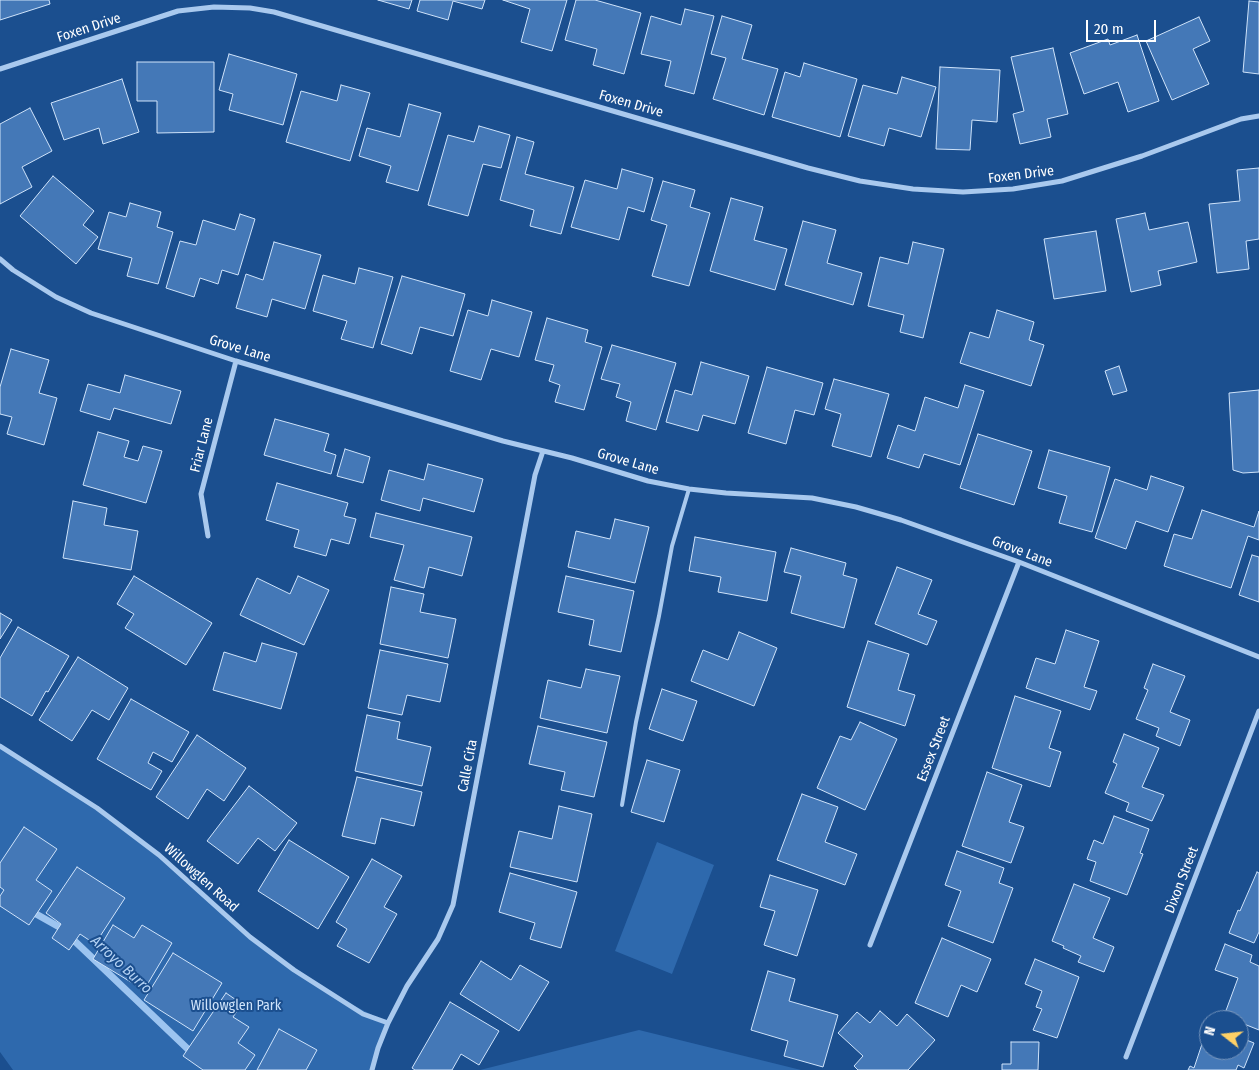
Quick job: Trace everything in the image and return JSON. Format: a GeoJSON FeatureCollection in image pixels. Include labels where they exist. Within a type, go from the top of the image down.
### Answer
{"type":"FeatureCollection","features":[{"type":"Feature","properties":{"kind":"street","name":"Foxen Drive"},"geometry":{"type":"LineString","coordinates":[[0,69],[178,11],[214,7],[250,8],[274,12],[808,168],[860,181],[913,189],[963,192],[1013,189],[1062,181],[1142,156],[1242,119],[1259,116]]}},
{"type":"Feature","properties":{"kind":"street","name":"Grove Lane"},"geometry":{"type":"LineString","coordinates":[[0,259],[13,270],[56,297],[90,313],[236,360],[648,481],[689,489],[726,493],[812,498],[856,507],[901,520],[1019,562],[1259,657]]}},
{"type":"Feature","properties":{"kind":"street","name":"Friar Lane"},"geometry":{"type":"LineString","coordinates":[[208,536],[201,494],[236,360]]}},
{"type":"Feature","properties":{"kind":"street","name":"Calle Cita"},"geometry":{"type":"LineString","coordinates":[[372,1070],[388,1023],[407,986],[438,938],[453,905],[535,475],[543,451]]}},
{"type":"Feature","properties":{"kind":"street","name":"Essex Street"},"geometry":{"type":"LineString","coordinates":[[870,945],[1019,562]]}},
{"type":"Feature","properties":{"kind":"street","name":"Dixon Street"},"geometry":{"type":"LineString","coordinates":[[1126,1057],[1259,711]]}},
{"type":"Feature","properties":{"kind":"street","name":"Willowglen Road"},"geometry":{"type":"LineString","coordinates":[[0,746],[97,808],[159,854],[250,937],[294,970],[363,1014],[388,1023]]}},
{"type":"Feature","properties":{"kind":"lane"},"geometry":{"type":"LineString","coordinates":[[622,805],[636,722],[672,546],[689,489]]}},
{"type":"Feature","properties":{"kind":"green space","name":"Willowglen Park"},"geometry":{"type":"Polygon","coordinates":[[[0,746],[97,808],[159,854],[250,937],[339,998],[388,1023],[372,1070],[13,1070],[0,1052],[0,746]]]}},
{"type":"Feature","properties":{"kind":"green space"},"geometry":{"type":"Polygon","coordinates":[[[657,842],[714,865],[672,974],[615,951],[657,842]]]}},
{"type":"Feature","properties":{"kind":"green space"},"geometry":{"type":"Polygon","coordinates":[[[639,1030],[801,1070],[480,1070],[639,1030]]]}},
{"type":"Feature","properties":{"kind":"building"},"geometry":{"type":"Polygon","coordinates":[[[0,0],[49,0],[50,4],[0,20],[0,0]]]}},
{"type":"Feature","properties":{"kind":"building"},"geometry":{"type":"Polygon","coordinates":[[[378,0],[412,0],[409,9],[378,0]]]}},
{"type":"Feature","properties":{"kind":"building"},"geometry":{"type":"Polygon","coordinates":[[[420,0],[485,0],[482,9],[453,1],[448,20],[417,11],[420,0]]]}},
{"type":"Feature","properties":{"kind":"building"},"geometry":{"type":"Polygon","coordinates":[[[503,0],[567,0],[552,51],[521,42],[530,9],[503,0]]]}},
{"type":"Feature","properties":{"kind":"building"},"geometry":{"type":"Polygon","coordinates":[[[576,0],[595,0],[641,13],[624,74],[593,65],[597,49],[565,40],[576,0]]]}},
{"type":"Feature","properties":{"kind":"building"},"geometry":{"type":"Polygon","coordinates":[[[1249,1],[1259,2],[1259,74],[1243,72],[1249,1]]]}},
{"type":"Feature","properties":{"kind":"building"},"geometry":{"type":"Polygon","coordinates":[[[685,9],[714,16],[694,94],[665,86],[671,61],[641,54],[651,16],[681,25],[685,9]]]}},
{"type":"Feature","properties":{"kind":"building"},"geometry":{"type":"Polygon","coordinates":[[[722,16],[752,25],[742,59],[778,69],[764,115],[713,99],[726,58],[711,54],[722,16]]]}},
{"type":"Feature","properties":{"kind":"building"},"geometry":{"type":"Polygon","coordinates":[[[1199,17],[1210,41],[1193,49],[1209,84],[1172,100],[1146,41],[1199,17]]]}},
{"type":"Feature","properties":{"kind":"building"},"geometry":{"type":"Polygon","coordinates":[[[1137,35],[1159,101],[1128,112],[1118,82],[1084,94],[1070,53],[1108,39],[1110,45],[1137,35]]]}},
{"type":"Feature","properties":{"kind":"building"},"geometry":{"type":"Polygon","coordinates":[[[1053,48],[1068,114],[1047,119],[1051,137],[1020,144],[1013,114],[1024,111],[1011,57],[1053,48]]]}},
{"type":"Feature","properties":{"kind":"building"},"geometry":{"type":"Polygon","coordinates":[[[229,54],[297,74],[283,125],[229,110],[233,94],[219,90],[229,54]]]}},
{"type":"Feature","properties":{"kind":"building"},"geometry":{"type":"Polygon","coordinates":[[[137,62],[214,62],[214,132],[157,133],[157,101],[137,101],[137,62]]]}},
{"type":"Feature","properties":{"kind":"building"},"geometry":{"type":"Polygon","coordinates":[[[804,63],[857,79],[840,137],[772,117],[785,72],[800,77],[804,63]]]}},
{"type":"Feature","properties":{"kind":"building"},"geometry":{"type":"Polygon","coordinates":[[[940,67],[1000,70],[997,122],[972,120],[970,150],[936,149],[940,67]]]}},
{"type":"Feature","properties":{"kind":"building"},"geometry":{"type":"Polygon","coordinates":[[[902,77],[936,87],[921,137],[889,128],[884,146],[848,136],[863,85],[897,94],[902,77]]]}},
{"type":"Feature","properties":{"kind":"building"},"geometry":{"type":"Polygon","coordinates":[[[122,79],[139,132],[103,144],[99,128],[64,140],[51,103],[122,79]]]}},
{"type":"Feature","properties":{"kind":"building"},"geometry":{"type":"Polygon","coordinates":[[[341,85],[370,93],[350,161],[286,142],[301,91],[337,101],[341,85]]]}},
{"type":"Feature","properties":{"kind":"building"},"geometry":{"type":"Polygon","coordinates":[[[409,104],[441,113],[418,191],[386,182],[391,166],[359,156],[367,128],[400,137],[409,104]]]}},
{"type":"Feature","properties":{"kind":"building"},"geometry":{"type":"Polygon","coordinates":[[[30,108],[52,151],[22,167],[32,187],[0,204],[0,124],[30,108]]]}},
{"type":"Feature","properties":{"kind":"building"},"geometry":{"type":"Polygon","coordinates":[[[479,126],[510,135],[501,168],[483,164],[468,216],[428,205],[448,135],[474,142],[479,126]]]}},
{"type":"Feature","properties":{"kind":"building"},"geometry":{"type":"Polygon","coordinates":[[[517,137],[534,142],[525,174],[574,187],[561,234],[530,226],[534,210],[500,200],[517,137]]]}},
{"type":"Feature","properties":{"kind":"building"},"geometry":{"type":"Polygon","coordinates":[[[1259,168],[1259,239],[1246,241],[1249,269],[1217,273],[1209,204],[1240,201],[1237,170],[1259,168]]]}},
{"type":"Feature","properties":{"kind":"building"},"geometry":{"type":"Polygon","coordinates":[[[622,169],[653,178],[644,212],[628,207],[619,240],[571,227],[585,180],[617,189],[622,169]]]}},
{"type":"Feature","properties":{"kind":"building"},"geometry":{"type":"Polygon","coordinates":[[[53,176],[94,211],[83,225],[98,237],[76,264],[20,216],[53,176]]]}},
{"type":"Feature","properties":{"kind":"building"},"geometry":{"type":"Polygon","coordinates":[[[663,181],[695,190],[690,207],[710,213],[689,286],[652,276],[667,225],[651,220],[663,181]]]}},
{"type":"Feature","properties":{"kind":"building"},"geometry":{"type":"Polygon","coordinates":[[[731,198],[763,207],[754,240],[787,249],[775,290],[710,271],[731,198]]]}},
{"type":"Feature","properties":{"kind":"building"},"geometry":{"type":"Polygon","coordinates":[[[130,203],[161,212],[157,227],[173,232],[158,284],[127,276],[132,258],[98,249],[109,212],[126,217],[130,203]]]}},
{"type":"Feature","properties":{"kind":"building"},"geometry":{"type":"Polygon","coordinates":[[[1145,213],[1149,230],[1188,222],[1197,262],[1158,271],[1161,285],[1131,292],[1116,219],[1145,213]]]}},
{"type":"Feature","properties":{"kind":"building"},"geometry":{"type":"Polygon","coordinates":[[[240,214],[255,219],[238,275],[222,270],[218,284],[200,278],[194,297],[166,288],[180,241],[196,245],[203,220],[235,230],[240,214]]]}},
{"type":"Feature","properties":{"kind":"building"},"geometry":{"type":"Polygon","coordinates":[[[803,221],[836,230],[827,263],[862,273],[853,305],[785,285],[803,221]]]}},
{"type":"Feature","properties":{"kind":"building"},"geometry":{"type":"Polygon","coordinates":[[[1096,231],[1106,291],[1054,299],[1044,239],[1096,231]]]}},
{"type":"Feature","properties":{"kind":"building"},"geometry":{"type":"Polygon","coordinates":[[[274,242],[321,255],[305,309],[272,299],[267,317],[236,308],[246,274],[263,280],[274,242]]]}},
{"type":"Feature","properties":{"kind":"building"},"geometry":{"type":"Polygon","coordinates":[[[913,242],[944,249],[923,338],[900,332],[904,315],[868,306],[880,257],[908,264],[913,242]]]}},
{"type":"Feature","properties":{"kind":"building"},"geometry":{"type":"Polygon","coordinates":[[[359,268],[393,277],[373,348],[341,339],[347,321],[313,311],[323,275],[355,284],[359,268]]]}},
{"type":"Feature","properties":{"kind":"building"},"geometry":{"type":"Polygon","coordinates":[[[402,276],[465,294],[453,336],[420,327],[412,354],[381,344],[402,276]]]}},
{"type":"Feature","properties":{"kind":"building"},"geometry":{"type":"Polygon","coordinates":[[[492,300],[532,312],[519,357],[491,349],[481,380],[450,371],[468,310],[488,316],[492,300]]]}},
{"type":"Feature","properties":{"kind":"building"},"geometry":{"type":"Polygon","coordinates":[[[997,310],[1034,322],[1029,340],[1044,345],[1031,386],[960,363],[970,332],[989,338],[997,310]]]}},
{"type":"Feature","properties":{"kind":"building"},"geometry":{"type":"Polygon","coordinates":[[[547,318],[588,330],[585,342],[602,347],[584,410],[555,402],[560,385],[549,381],[554,365],[535,360],[547,318]]]}},
{"type":"Feature","properties":{"kind":"building"},"geometry":{"type":"Polygon","coordinates":[[[612,345],[676,363],[656,430],[626,421],[631,402],[616,397],[620,384],[601,379],[612,345]]]}},
{"type":"Feature","properties":{"kind":"building"},"geometry":{"type":"Polygon","coordinates":[[[11,349],[49,360],[39,393],[57,398],[44,445],[7,434],[12,417],[0,414],[0,387],[11,349]]]}},
{"type":"Feature","properties":{"kind":"building"},"geometry":{"type":"Polygon","coordinates":[[[701,362],[749,376],[735,424],[703,415],[698,431],[666,422],[675,390],[692,395],[701,362]]]}},
{"type":"Feature","properties":{"kind":"building"},"geometry":{"type":"Polygon","coordinates":[[[1119,366],[1127,391],[1113,395],[1105,371],[1119,366]]]}},
{"type":"Feature","properties":{"kind":"building"},"geometry":{"type":"Polygon","coordinates":[[[767,367],[823,383],[814,415],[795,410],[786,444],[748,433],[767,367]]]}},
{"type":"Feature","properties":{"kind":"building"},"geometry":{"type":"Polygon","coordinates":[[[125,375],[181,391],[171,424],[114,408],[110,420],[80,411],[88,384],[120,393],[125,375]]]}},
{"type":"Feature","properties":{"kind":"building"},"geometry":{"type":"Polygon","coordinates":[[[834,379],[889,394],[871,457],[832,446],[841,414],[825,409],[834,379]]]}},
{"type":"Feature","properties":{"kind":"building"},"geometry":{"type":"Polygon","coordinates":[[[965,385],[984,391],[960,465],[924,454],[919,468],[887,458],[898,425],[915,431],[925,397],[958,408],[965,385]]]}},
{"type":"Feature","properties":{"kind":"building"},"geometry":{"type":"Polygon","coordinates":[[[1259,390],[1259,472],[1243,473],[1233,470],[1229,393],[1259,390]]]}},
{"type":"Feature","properties":{"kind":"building"},"geometry":{"type":"Polygon","coordinates":[[[275,419],[329,434],[324,451],[336,455],[331,474],[264,455],[275,419]]]}},
{"type":"Feature","properties":{"kind":"building"},"geometry":{"type":"Polygon","coordinates":[[[98,432],[129,441],[124,457],[138,461],[143,446],[162,451],[146,503],[83,485],[98,432]]]}},
{"type":"Feature","properties":{"kind":"building"},"geometry":{"type":"Polygon","coordinates":[[[978,434],[1032,451],[1014,505],[960,488],[978,434]]]}},
{"type":"Feature","properties":{"kind":"building"},"geometry":{"type":"Polygon","coordinates":[[[345,449],[370,457],[363,483],[337,476],[345,449]]]}},
{"type":"Feature","properties":{"kind":"building"},"geometry":{"type":"Polygon","coordinates":[[[1049,450],[1110,467],[1092,532],[1059,523],[1067,496],[1038,488],[1049,450]]]}},
{"type":"Feature","properties":{"kind":"building"},"geometry":{"type":"Polygon","coordinates":[[[428,464],[483,479],[474,512],[423,498],[420,511],[381,500],[389,470],[424,480],[428,464]]]}},
{"type":"Feature","properties":{"kind":"building"},"geometry":{"type":"Polygon","coordinates":[[[1151,476],[1184,487],[1168,532],[1136,521],[1126,549],[1095,538],[1115,479],[1147,490],[1151,476]]]}},
{"type":"Feature","properties":{"kind":"building"},"geometry":{"type":"Polygon","coordinates":[[[277,483],[348,503],[344,516],[356,519],[349,544],[331,539],[326,556],[294,547],[299,530],[266,520],[277,483]]]}},
{"type":"Feature","properties":{"kind":"building"},"geometry":{"type":"Polygon","coordinates":[[[73,501],[107,508],[104,525],[138,531],[131,570],[63,558],[73,501]]]}},
{"type":"Feature","properties":{"kind":"building"},"geometry":{"type":"Polygon","coordinates":[[[1202,510],[1254,527],[1259,511],[1259,540],[1248,536],[1231,588],[1164,566],[1174,534],[1192,539],[1202,510]]]}},
{"type":"Feature","properties":{"kind":"building"},"geometry":{"type":"Polygon","coordinates":[[[376,513],[472,537],[462,576],[429,567],[424,588],[394,580],[404,545],[370,537],[376,513]]]}},
{"type":"Feature","properties":{"kind":"building"},"geometry":{"type":"Polygon","coordinates":[[[615,519],[649,527],[635,583],[568,567],[576,531],[610,539],[615,519]]]}},
{"type":"Feature","properties":{"kind":"building"},"geometry":{"type":"Polygon","coordinates":[[[695,537],[776,552],[767,601],[718,592],[721,577],[689,571],[695,537]]]}},
{"type":"Feature","properties":{"kind":"building"},"geometry":{"type":"Polygon","coordinates":[[[791,548],[846,563],[843,575],[857,579],[844,628],[791,613],[801,576],[784,572],[791,548]]]}},
{"type":"Feature","properties":{"kind":"building"},"geometry":{"type":"Polygon","coordinates":[[[1252,555],[1259,557],[1259,602],[1239,595],[1252,555]]]}},
{"type":"Feature","properties":{"kind":"building"},"geometry":{"type":"Polygon","coordinates":[[[897,567],[932,580],[918,614],[937,621],[927,645],[875,624],[897,567]]]}},
{"type":"Feature","properties":{"kind":"building"},"geometry":{"type":"Polygon","coordinates":[[[134,576],[212,623],[186,665],[125,628],[134,614],[117,604],[134,576]]]}},
{"type":"Feature","properties":{"kind":"building"},"geometry":{"type":"Polygon","coordinates":[[[298,576],[329,590],[304,645],[240,615],[257,578],[290,594],[298,576]]]}},
{"type":"Feature","properties":{"kind":"building"},"geometry":{"type":"Polygon","coordinates":[[[566,576],[634,591],[621,652],[589,645],[594,620],[558,612],[566,576]]]}},
{"type":"Feature","properties":{"kind":"building"},"geometry":{"type":"Polygon","coordinates":[[[391,587],[424,594],[420,612],[456,619],[448,658],[380,644],[391,587]]]}},
{"type":"Feature","properties":{"kind":"building"},"geometry":{"type":"Polygon","coordinates":[[[0,613],[12,620],[0,639],[0,613]]]}},
{"type":"Feature","properties":{"kind":"building"},"geometry":{"type":"Polygon","coordinates":[[[18,627],[69,656],[32,716],[0,697],[0,658],[18,627]]]}},
{"type":"Feature","properties":{"kind":"building"},"geometry":{"type":"Polygon","coordinates":[[[1066,630],[1099,641],[1084,687],[1097,691],[1090,710],[1026,688],[1036,658],[1055,664],[1066,630]]]}},
{"type":"Feature","properties":{"kind":"building"},"geometry":{"type":"Polygon","coordinates":[[[739,632],[777,648],[754,706],[691,681],[703,650],[728,660],[739,632]]]}},
{"type":"Feature","properties":{"kind":"building"},"geometry":{"type":"Polygon","coordinates":[[[868,641],[909,654],[898,690],[915,695],[905,726],[847,707],[868,641]]]}},
{"type":"Feature","properties":{"kind":"building"},"geometry":{"type":"Polygon","coordinates":[[[262,643],[297,653],[281,709],[213,690],[224,652],[256,662],[262,643]]]}},
{"type":"Feature","properties":{"kind":"building"},"geometry":{"type":"Polygon","coordinates":[[[380,650],[448,664],[440,702],[407,695],[402,715],[368,708],[380,650]]]}},
{"type":"Feature","properties":{"kind":"building"},"geometry":{"type":"Polygon","coordinates":[[[78,657],[128,688],[109,720],[92,710],[72,741],[39,720],[78,657]]]}},
{"type":"Feature","properties":{"kind":"building"},"geometry":{"type":"Polygon","coordinates":[[[1153,664],[1185,676],[1170,712],[1190,720],[1180,746],[1156,736],[1159,728],[1136,719],[1148,690],[1144,688],[1153,664]]]}},
{"type":"Feature","properties":{"kind":"building"},"geometry":{"type":"Polygon","coordinates":[[[586,669],[620,676],[607,733],[540,718],[548,680],[581,688],[586,669]]]}},
{"type":"Feature","properties":{"kind":"building"},"geometry":{"type":"Polygon","coordinates":[[[662,689],[697,701],[683,741],[649,729],[662,689]]]}},
{"type":"Feature","properties":{"kind":"building"},"geometry":{"type":"Polygon","coordinates":[[[1015,696],[1061,711],[1049,748],[1061,752],[1050,787],[992,768],[1015,696]]]}},
{"type":"Feature","properties":{"kind":"building"},"geometry":{"type":"Polygon","coordinates":[[[131,699],[189,732],[172,762],[153,752],[148,763],[162,771],[151,790],[97,759],[131,699]]]}},
{"type":"Feature","properties":{"kind":"building"},"geometry":{"type":"Polygon","coordinates":[[[367,715],[400,722],[397,739],[431,747],[422,786],[355,771],[367,715]]]}},
{"type":"Feature","properties":{"kind":"building"},"geometry":{"type":"Polygon","coordinates":[[[860,722],[897,739],[865,810],[817,788],[840,736],[851,740],[860,722]]]}},
{"type":"Feature","properties":{"kind":"building"},"geometry":{"type":"Polygon","coordinates":[[[538,726],[607,742],[594,797],[561,790],[565,772],[529,764],[538,726]]]}},
{"type":"Feature","properties":{"kind":"building"},"geometry":{"type":"Polygon","coordinates":[[[1124,734],[1159,748],[1142,787],[1164,795],[1152,821],[1126,811],[1129,803],[1105,793],[1117,764],[1113,762],[1124,734]]]}},
{"type":"Feature","properties":{"kind":"building"},"geometry":{"type":"Polygon","coordinates":[[[197,735],[246,768],[224,801],[207,789],[188,819],[156,797],[197,735]]]}},
{"type":"Feature","properties":{"kind":"building"},"geometry":{"type":"Polygon","coordinates":[[[647,760],[680,770],[664,822],[631,812],[647,760]]]}},
{"type":"Feature","properties":{"kind":"building"},"geometry":{"type":"Polygon","coordinates":[[[987,772],[1022,785],[1009,822],[1024,827],[1011,863],[962,846],[987,772]]]}},
{"type":"Feature","properties":{"kind":"building"},"geometry":{"type":"Polygon","coordinates":[[[357,777],[422,792],[414,826],[381,818],[375,844],[342,836],[357,777]]]}},
{"type":"Feature","properties":{"kind":"building"},"geometry":{"type":"Polygon","coordinates":[[[249,786],[297,823],[275,851],[258,838],[238,864],[207,841],[249,786]]]}},
{"type":"Feature","properties":{"kind":"building"},"geometry":{"type":"Polygon","coordinates":[[[802,794],[838,807],[825,842],[857,854],[845,885],[777,860],[802,794]]]}},
{"type":"Feature","properties":{"kind":"building"},"geometry":{"type":"Polygon","coordinates":[[[559,806],[592,814],[577,882],[510,867],[519,831],[552,839],[559,806]]]}},
{"type":"Feature","properties":{"kind":"building"},"geometry":{"type":"Polygon","coordinates":[[[1114,816],[1149,829],[1140,853],[1143,854],[1127,895],[1090,881],[1096,862],[1087,859],[1094,840],[1103,844],[1114,816]]]}},
{"type":"Feature","properties":{"kind":"building"},"geometry":{"type":"Polygon","coordinates":[[[24,827],[57,849],[36,880],[52,891],[29,925],[0,906],[0,896],[4,890],[0,887],[0,863],[24,827]]]}},
{"type":"Feature","properties":{"kind":"building"},"geometry":{"type":"Polygon","coordinates":[[[289,840],[349,877],[318,929],[258,891],[289,840]]]}},
{"type":"Feature","properties":{"kind":"building"},"geometry":{"type":"Polygon","coordinates":[[[957,851],[1004,868],[999,883],[1013,888],[993,943],[948,926],[961,891],[945,885],[957,851]]]}},
{"type":"Feature","properties":{"kind":"building"},"geometry":{"type":"Polygon","coordinates":[[[372,859],[402,876],[384,907],[397,914],[369,963],[337,946],[347,929],[336,922],[372,859]]]}},
{"type":"Feature","properties":{"kind":"building"},"geometry":{"type":"Polygon","coordinates":[[[77,867],[125,898],[95,944],[80,934],[69,950],[52,938],[61,924],[46,913],[77,867]]]}},
{"type":"Feature","properties":{"kind":"building"},"geometry":{"type":"Polygon","coordinates":[[[1257,872],[1259,873],[1259,932],[1254,943],[1229,933],[1257,872]]]}},
{"type":"Feature","properties":{"kind":"building"},"geometry":{"type":"Polygon","coordinates":[[[510,873],[577,892],[561,948],[530,939],[535,923],[499,912],[510,873]]]}},
{"type":"Feature","properties":{"kind":"building"},"geometry":{"type":"Polygon","coordinates":[[[770,875],[818,890],[797,956],[764,945],[775,911],[760,907],[770,875]]]}},
{"type":"Feature","properties":{"kind":"building"},"geometry":{"type":"Polygon","coordinates":[[[1074,884],[1110,898],[1093,938],[1114,947],[1104,972],[1078,962],[1081,956],[1052,941],[1074,884]]]}},
{"type":"Feature","properties":{"kind":"building"},"geometry":{"type":"Polygon","coordinates":[[[113,925],[134,938],[142,925],[172,943],[144,990],[93,959],[113,925]]]}},
{"type":"Feature","properties":{"kind":"building"},"geometry":{"type":"Polygon","coordinates":[[[942,938],[991,959],[977,992],[961,985],[948,1017],[915,1003],[942,938]]]}},
{"type":"Feature","properties":{"kind":"building"},"geometry":{"type":"Polygon","coordinates":[[[1225,944],[1252,955],[1250,962],[1259,966],[1259,1030],[1249,1026],[1249,1010],[1226,1010],[1238,978],[1215,970],[1225,944]]]}},
{"type":"Feature","properties":{"kind":"building"},"geometry":{"type":"Polygon","coordinates":[[[173,953],[222,983],[193,1031],[144,1000],[173,953]]]}},
{"type":"Feature","properties":{"kind":"building"},"geometry":{"type":"Polygon","coordinates":[[[1035,959],[1079,977],[1057,1038],[1033,1030],[1042,1009],[1036,1007],[1042,991],[1025,984],[1035,959]]]}},
{"type":"Feature","properties":{"kind":"building"},"geometry":{"type":"Polygon","coordinates":[[[481,961],[511,980],[520,965],[549,982],[519,1031],[460,994],[481,961]]]}},
{"type":"Feature","properties":{"kind":"building"},"geometry":{"type":"Polygon","coordinates":[[[768,971],[795,979],[789,1001],[838,1015],[823,1067],[784,1056],[788,1041],[751,1030],[768,971]]]}},
{"type":"Feature","properties":{"kind":"building"},"geometry":{"type":"Polygon","coordinates":[[[226,993],[242,1004],[233,1017],[249,1027],[238,1043],[255,1055],[245,1070],[203,1070],[183,1056],[226,993]]]}},
{"type":"Feature","properties":{"kind":"building"},"geometry":{"type":"Polygon","coordinates":[[[450,1002],[499,1031],[479,1065],[461,1054],[452,1070],[415,1070],[412,1068],[450,1002]]]}},
{"type":"Feature","properties":{"kind":"building"},"geometry":{"type":"Polygon","coordinates":[[[880,1011],[897,1026],[907,1014],[935,1040],[908,1070],[858,1070],[854,1066],[863,1056],[838,1033],[857,1012],[870,1023],[880,1011]]]}},
{"type":"Feature","properties":{"kind":"building"},"geometry":{"type":"Polygon","coordinates":[[[279,1029],[317,1050],[306,1070],[257,1070],[279,1029]]]}},
{"type":"Feature","properties":{"kind":"building"},"geometry":{"type":"Polygon","coordinates":[[[1249,1041],[1254,1043],[1249,1056],[1249,1041]]]}},
{"type":"Feature","properties":{"kind":"building"},"geometry":{"type":"Polygon","coordinates":[[[1011,1042],[1039,1042],[1038,1070],[1002,1070],[1002,1064],[1011,1064],[1011,1042]]]}},
{"type":"Feature","properties":{"kind":"building"},"geometry":{"type":"Polygon","coordinates":[[[1199,1053],[1199,1060],[1247,1060],[1244,1068],[1238,1065],[1236,1070],[1188,1070],[1190,1066],[1194,1068],[1199,1053]]]}},
{"type":"Feature","properties":{"kind":"waterway","name":"Arroyo Burro"},"geometry":{"type":"LineString","coordinates":[[29,910],[61,928],[193,1054]]}}]}
